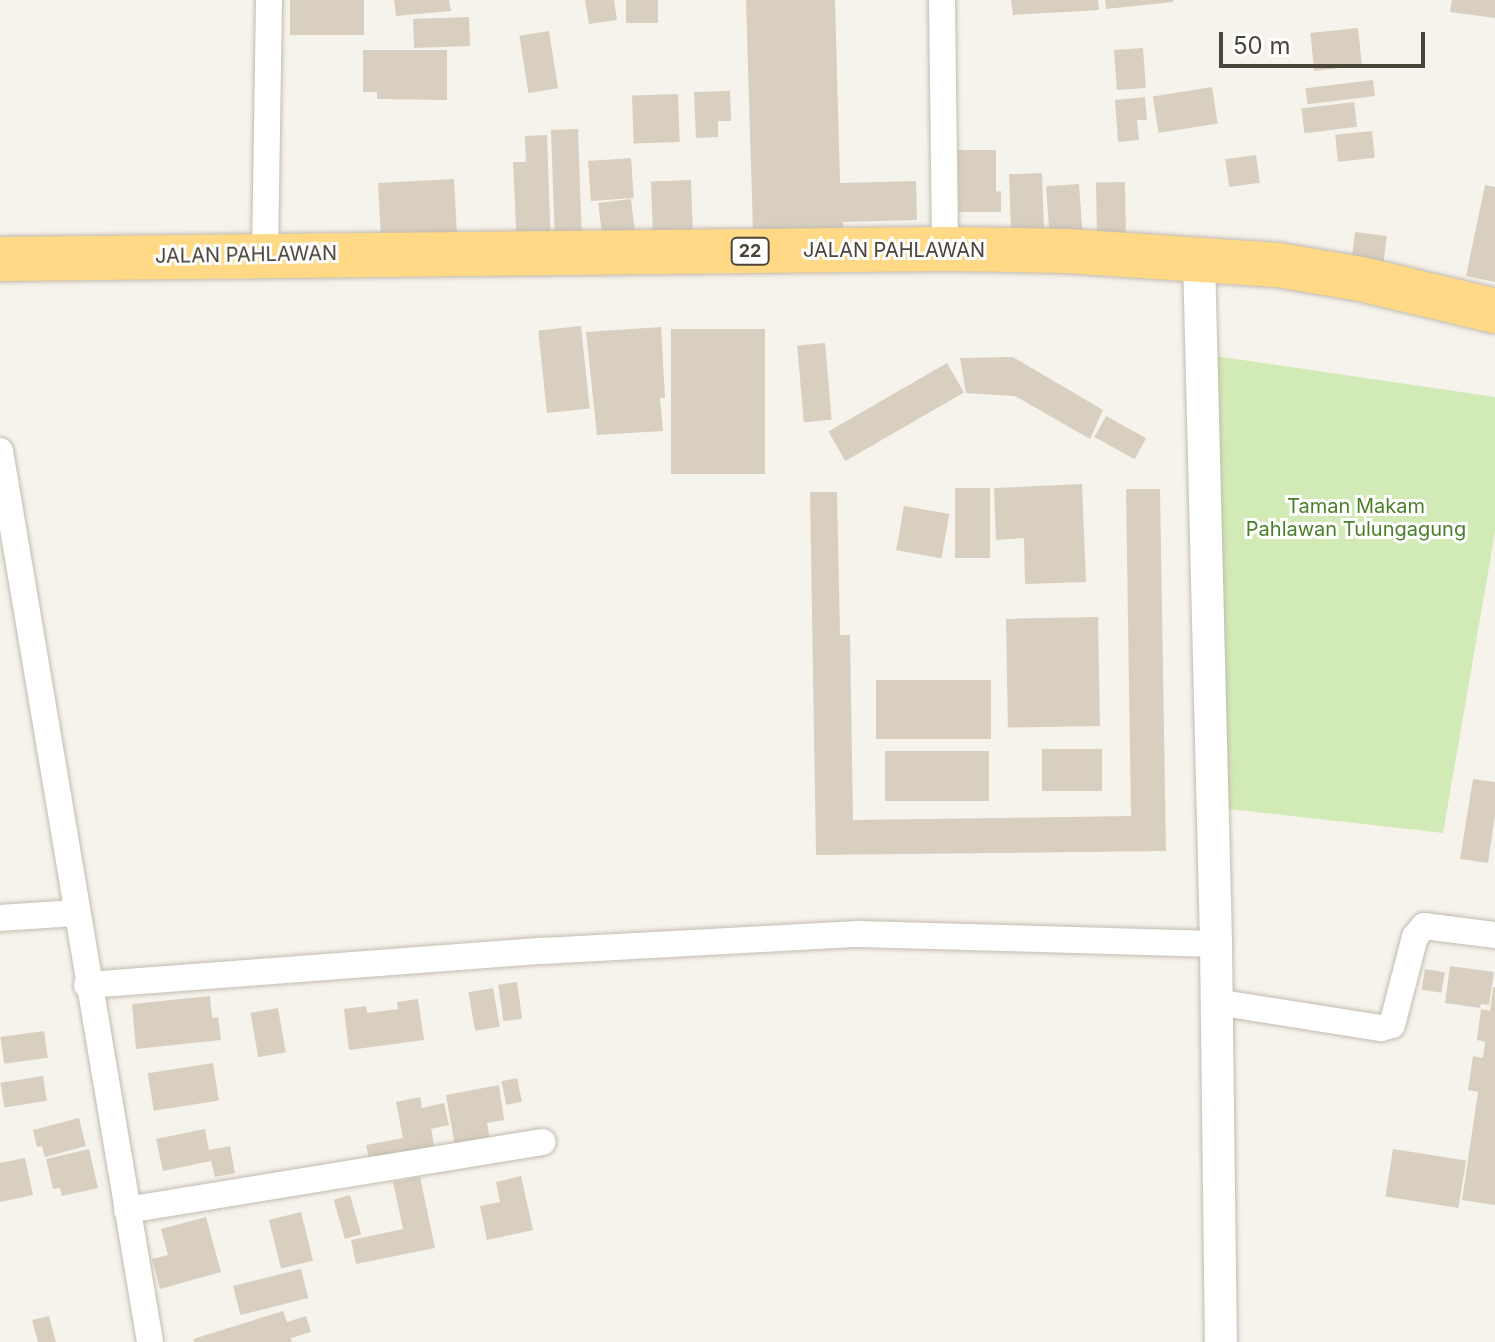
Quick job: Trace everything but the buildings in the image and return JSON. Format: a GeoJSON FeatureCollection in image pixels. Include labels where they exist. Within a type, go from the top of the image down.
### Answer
{"type":"FeatureCollection","features":[{"type":"Feature","properties":{"kind":"highway","name":"JALAN PAHLAWAN"},"geometry":{"type":"LineString","coordinates":[[0,259],[945,249],[1199,257],[1278,265],[1361,279],[1495,311]]}},
{"type":"Feature","properties":{"kind":"street"},"geometry":{"type":"LineString","coordinates":[[265,255],[269,0]]}},
{"type":"Feature","properties":{"kind":"street"},"geometry":{"type":"LineString","coordinates":[[942,0],[945,249]]}},
{"type":"Feature","properties":{"kind":"street"},"geometry":{"type":"LineString","coordinates":[[1199,257],[1216,944],[1221,1342]]}},
{"type":"Feature","properties":{"kind":"street"},"geometry":{"type":"LineString","coordinates":[[0,451],[87,985],[150,1342]]}},
{"type":"Feature","properties":{"kind":"street"},"geometry":{"type":"LineString","coordinates":[[0,918],[75,913]]}},
{"type":"Feature","properties":{"kind":"street"},"geometry":{"type":"LineString","coordinates":[[1216,1002],[1381,1028],[1392,1025],[1415,937],[1424,926],[1495,935]]}},
{"type":"Feature","properties":{"kind":"street"},"geometry":{"type":"LineString","coordinates":[[87,985],[542,951],[859,934],[1216,944]]}},
{"type":"Feature","properties":{"kind":"street"},"geometry":{"type":"LineString","coordinates":[[127,1210],[542,1142]]}},
{"type":"Feature","properties":{"kind":"green space","name":"Taman Makam Pahlawan Tulungagung"},"geometry":{"type":"Polygon","coordinates":[[[1215,356],[1495,397],[1495,532],[1443,833],[1220,808],[1215,356]]]}}]}
